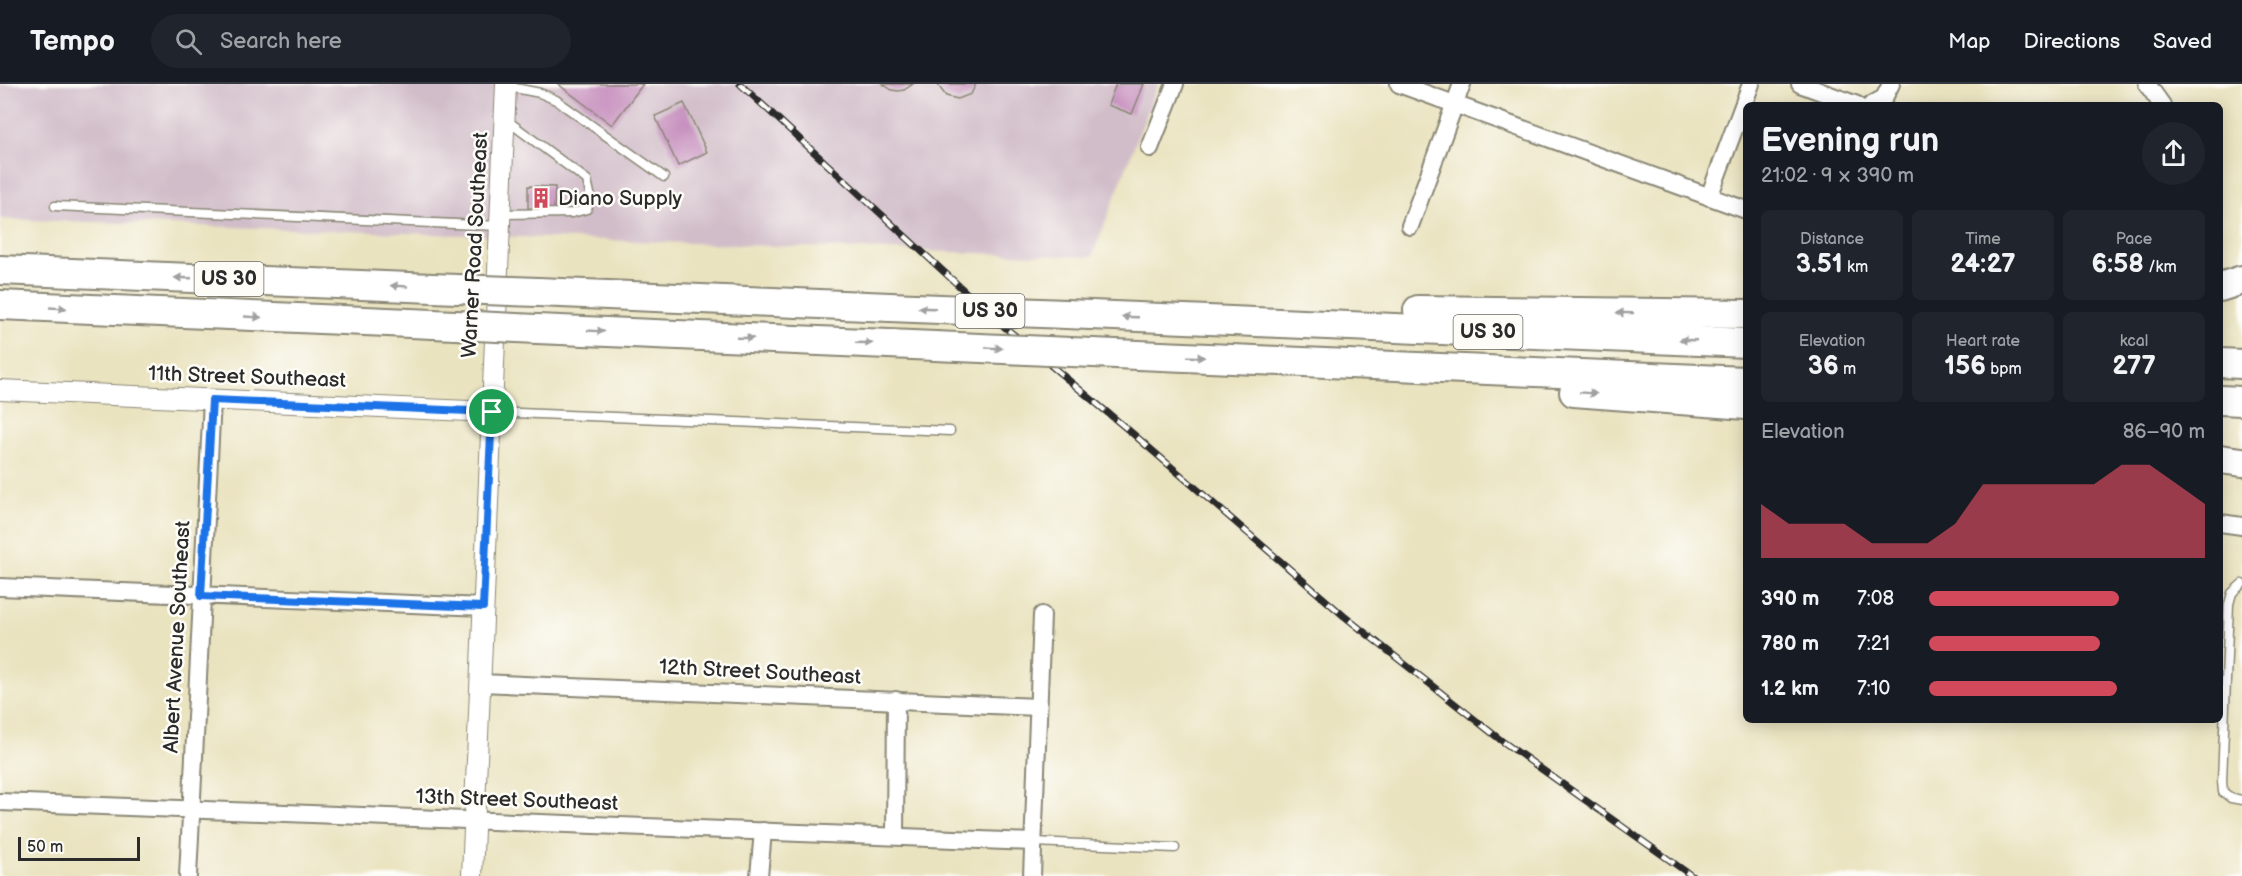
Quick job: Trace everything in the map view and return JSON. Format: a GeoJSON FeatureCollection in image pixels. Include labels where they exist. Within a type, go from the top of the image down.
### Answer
{"type":"FeatureCollection","features":[{"type":"Feature","properties":{"kind":"highway","name":"US 30"},"geometry":{"type":"LineString","coordinates":[[0,270],[1743,343]]}},
{"type":"Feature","properties":{"kind":"highway"},"geometry":{"type":"LineString","coordinates":[[2223,288],[2242,280]]}},
{"type":"Feature","properties":{"kind":"highway"},"geometry":{"type":"LineString","coordinates":[[2223,289],[2242,290]]}},
{"type":"Feature","properties":{"kind":"highway","name":"US 30"},"geometry":{"type":"LineString","coordinates":[[0,305],[1743,381]]}},
{"type":"Feature","properties":{"kind":"highway"},"geometry":{"type":"LineString","coordinates":[[1230,321],[1424,310],[1743,314]]}},
{"type":"Feature","properties":{"kind":"highway"},"geometry":{"type":"LineString","coordinates":[[1343,363],[1454,384],[1743,405]]}},
{"type":"Feature","properties":{"kind":"highway"},"geometry":{"type":"LineString","coordinates":[[2223,363],[2242,364]]}},
{"type":"Feature","properties":{"kind":"highway"},"geometry":{"type":"LineString","coordinates":[[2223,400],[2242,401]]}},
{"type":"Feature","properties":{"kind":"highway"},"geometry":{"type":"LineString","coordinates":[[2223,459],[2242,462]]}},
{"type":"Feature","properties":{"kind":"street"},"geometry":{"type":"LineString","coordinates":[[1150,148],[1175,84]]}},
{"type":"Feature","properties":{"kind":"street"},"geometry":{"type":"LineString","coordinates":[[1399,84],[1743,209]]}},
{"type":"Feature","properties":{"kind":"street"},"geometry":{"type":"LineString","coordinates":[[1410,226],[1462,84]]}},
{"type":"Feature","properties":{"kind":"street"},"geometry":{"type":"LineString","coordinates":[[1744,102],[1751,84]]}},
{"type":"Feature","properties":{"kind":"street"},"geometry":{"type":"LineString","coordinates":[[1800,84],[1849,102]]}},
{"type":"Feature","properties":{"kind":"street"},"geometry":{"type":"LineString","coordinates":[[1877,102],[1884,98],[1891,84]]}},
{"type":"Feature","properties":{"kind":"street"},"geometry":{"type":"LineString","coordinates":[[2147,84],[2160,102]]}},
{"type":"Feature","properties":{"kind":"street","name":"Warner Road Southeast"},"geometry":{"type":"LineString","coordinates":[[472,876],[505,85]]}},
{"type":"Feature","properties":{"kind":"street"},"geometry":{"type":"LineString","coordinates":[[1708,197],[1743,105]]}},
{"type":"Feature","properties":{"kind":"street","name":"11th Street Southeast"},"geometry":{"type":"LineString","coordinates":[[0,390],[492,412]]}},
{"type":"Feature","properties":{"kind":"street","name":"Albert Avenue Southeast"},"geometry":{"type":"LineString","coordinates":[[188,876],[212,400]]}},
{"type":"Feature","properties":{"kind":"street"},"geometry":{"type":"LineString","coordinates":[[2223,523],[2242,526]]}},
{"type":"Feature","properties":{"kind":"street"},"geometry":{"type":"LineString","coordinates":[[0,587],[483,607]]}},
{"type":"Feature","properties":{"kind":"street"},"geometry":{"type":"LineString","coordinates":[[1032,876],[1042,615]]}},
{"type":"Feature","properties":{"kind":"street","name":"12th Street Southeast"},"geometry":{"type":"LineString","coordinates":[[480,683],[1038,707]]}},
{"type":"Feature","properties":{"kind":"street"},"geometry":{"type":"LineString","coordinates":[[895,835],[896,700]]}},
{"type":"Feature","properties":{"kind":"street","name":"13th Street Southeast"},"geometry":{"type":"LineString","coordinates":[[0,802],[1033,842]]}},
{"type":"Feature","properties":{"kind":"street"},"geometry":{"type":"LineString","coordinates":[[759,876],[763,831]]}},
{"type":"Feature","properties":{"kind":"lane"},"geometry":{"type":"LineString","coordinates":[[505,85],[540,93],[556,100],[664,177]]}},
{"type":"Feature","properties":{"kind":"lane"},"geometry":{"type":"LineString","coordinates":[[56,206],[500,220],[572,213],[586,209],[591,198],[587,180],[504,118]]}},
{"type":"Feature","properties":{"kind":"lane"},"geometry":{"type":"LineString","coordinates":[[492,412],[950,431]]}},
{"type":"Feature","properties":{"kind":"lane"},"geometry":{"type":"LineString","coordinates":[[2242,584],[2232,593],[2229,604],[2222,781],[2223,792],[2231,798],[2242,800]]}},
{"type":"Feature","properties":{"kind":"lane"},"geometry":{"type":"LineString","coordinates":[[1033,842],[1175,848]]}},
{"type":"Feature","properties":{"kind":"shaded area"},"geometry":{"type":"Polygon","coordinates":[[[0,84],[1158,84],[1092,257],[0,219],[0,84]]]}},
{"type":"Feature","properties":{"kind":"building"},"geometry":{"type":"Polygon","coordinates":[[[558,84],[643,84],[612,125],[558,84]]]}},
{"type":"Feature","properties":{"kind":"building"},"geometry":{"type":"Polygon","coordinates":[[[883,84],[913,84],[898,91],[883,84]]]}},
{"type":"Feature","properties":{"kind":"building"},"geometry":{"type":"Polygon","coordinates":[[[937,84],[976,84],[971,94],[958,99],[946,96],[937,84]]]}},
{"type":"Feature","properties":{"kind":"building"},"geometry":{"type":"Polygon","coordinates":[[[1116,84],[1144,84],[1132,114],[1108,105],[1116,84]]]}},
{"type":"Feature","properties":{"kind":"building"},"geometry":{"type":"Polygon","coordinates":[[[684,103],[707,152],[678,166],[655,116],[684,103]]]}},
{"type":"Feature","properties":{"kind":"building","name":"Diano Supply"},"geometry":{"type":"Polygon","coordinates":[[[528,186],[555,187],[554,209],[528,208],[528,186]]]}},
{"type":"Feature","properties":{"kind":"railway"},"geometry":{"type":"LineString","coordinates":[[740,84],[995,319],[1132,433],[1344,616],[1502,741],[1692,876]]}},
{"type":"Feature","properties":{"kind":"place","name":"Diano Supply"},"geometry":{"type":"Point","coordinates":[541,198]}},
{"type":"Feature","properties":{"kind":"route"},"geometry":{"type":"LineString","coordinates":[[212,400],[492,412],[483,607],[201,596],[212,400]]}}]}
